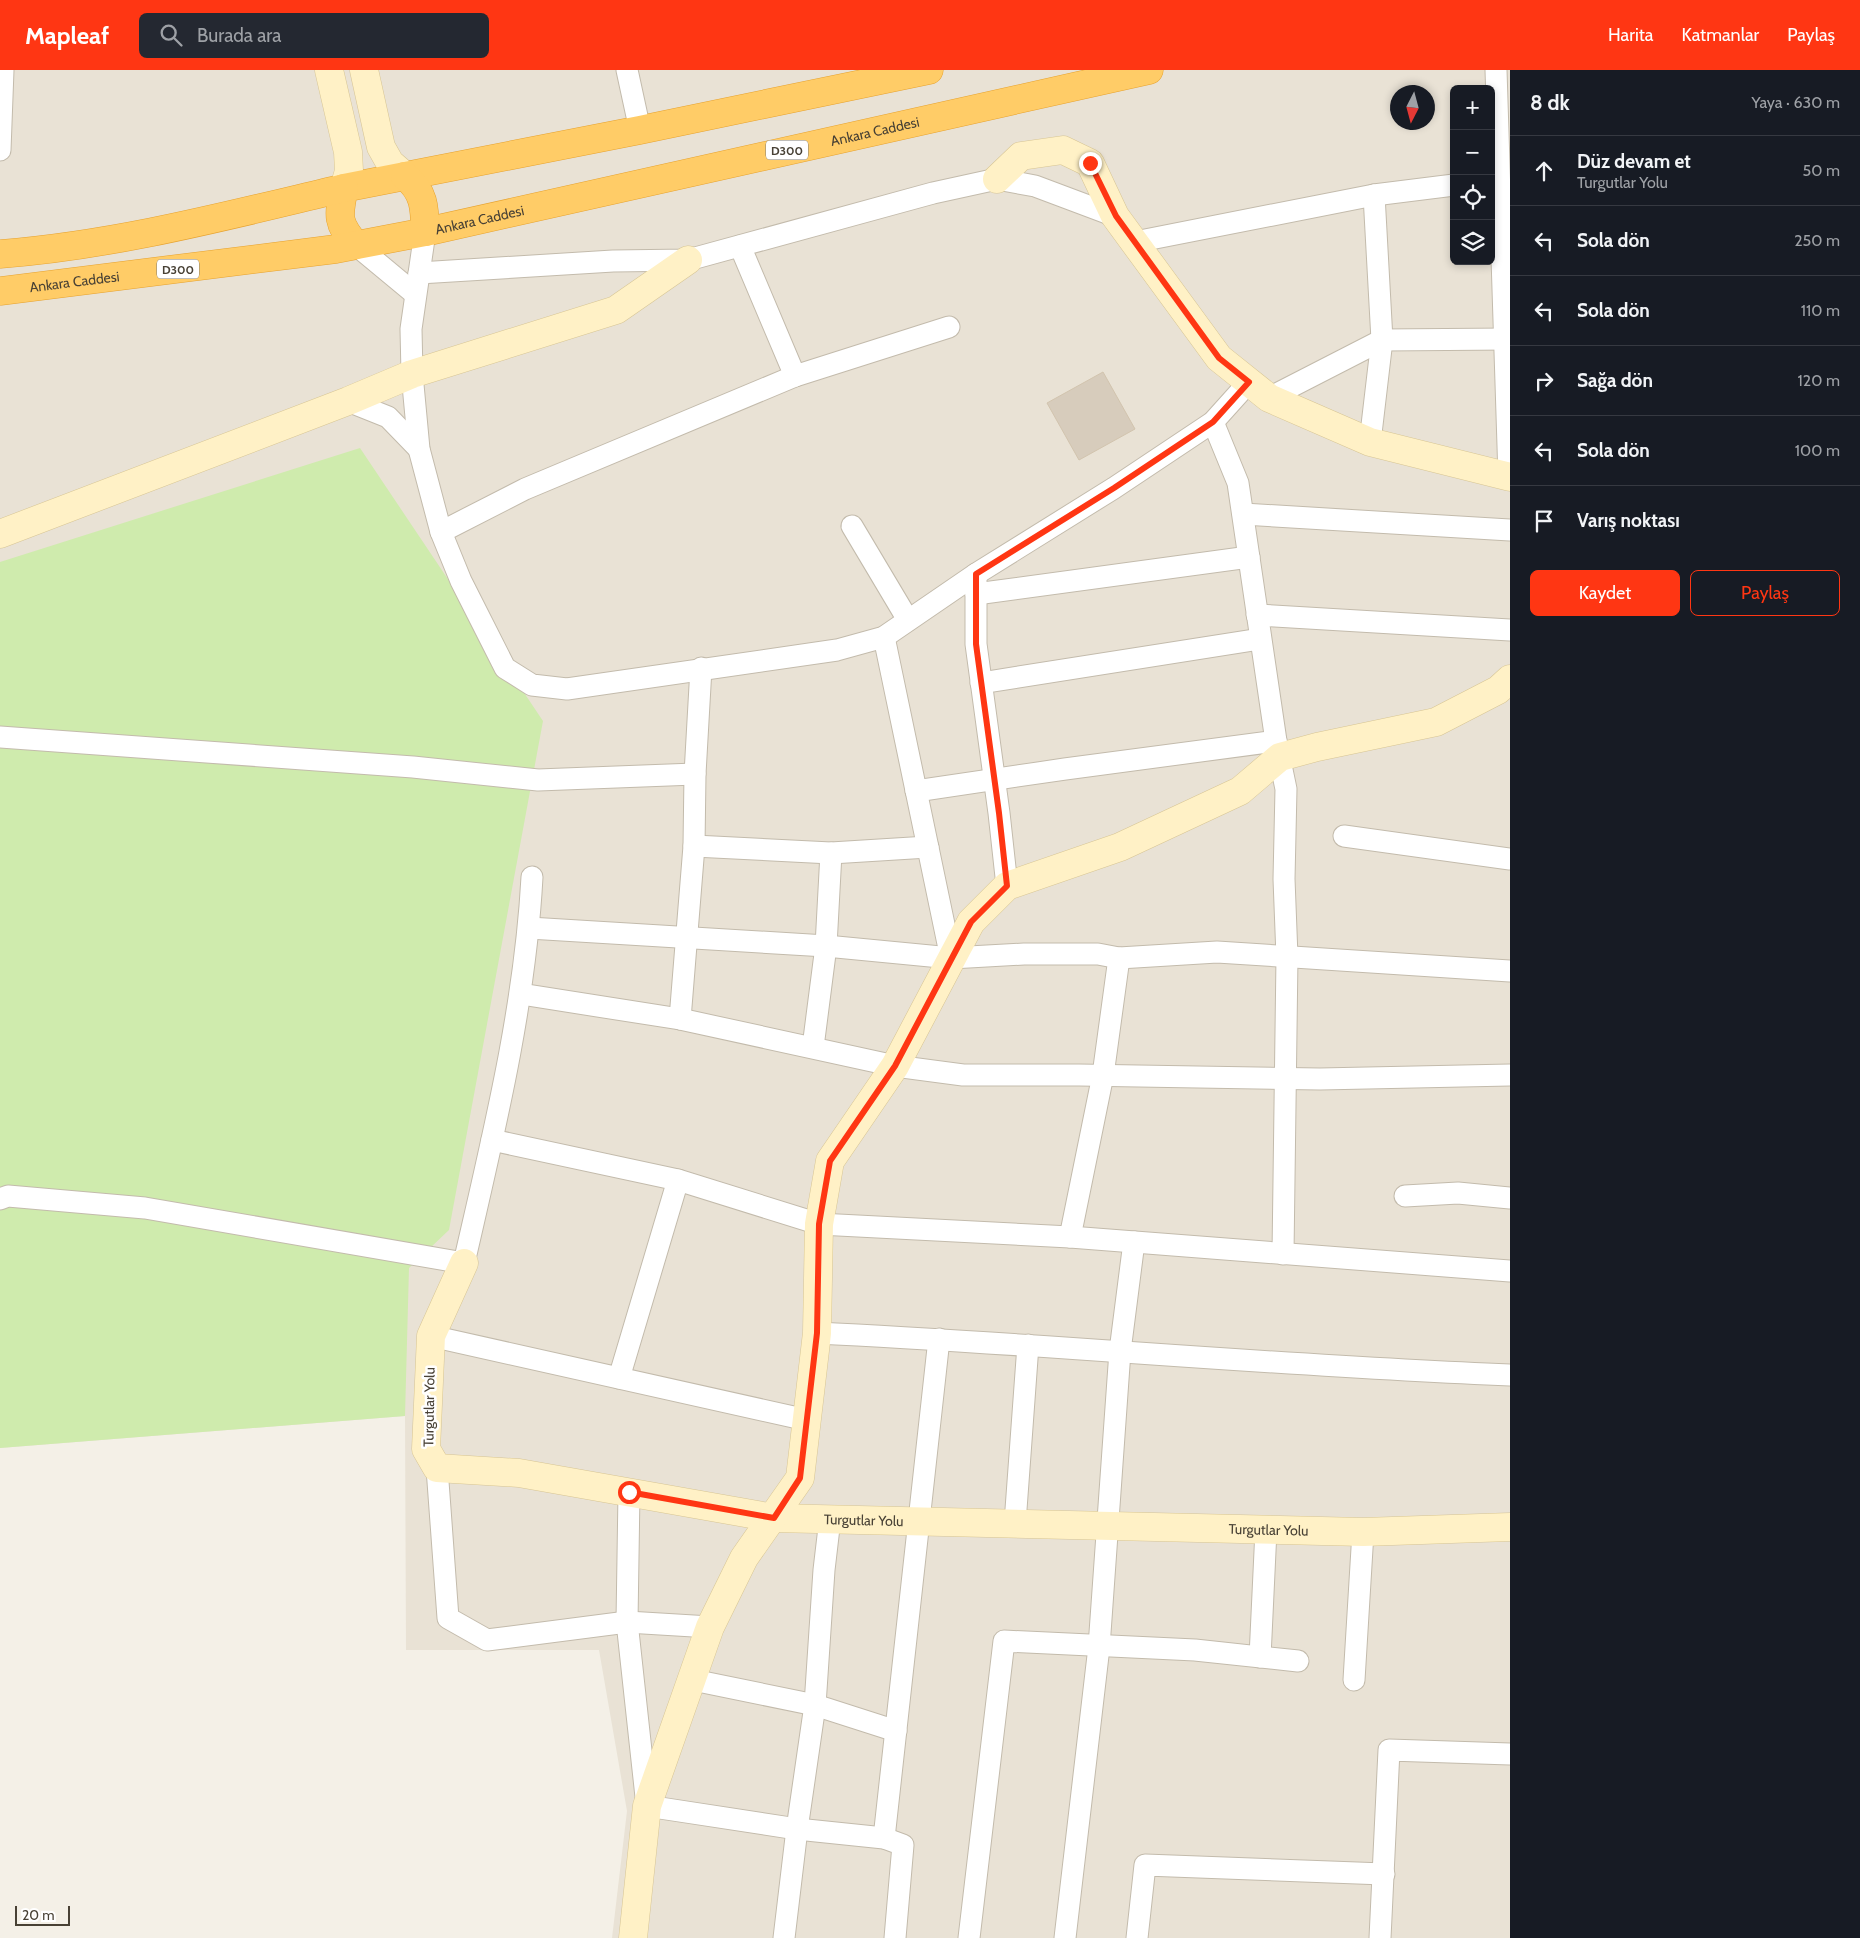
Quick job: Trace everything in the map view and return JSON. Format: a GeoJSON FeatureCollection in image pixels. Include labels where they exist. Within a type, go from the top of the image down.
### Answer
{"type":"FeatureCollection","features":[{"type":"Feature","properties":{"kind":"highway"},"geometry":{"type":"LineString","coordinates":[[0,254],[34,251],[148,234],[344,188],[640,130],[928,70]]}},
{"type":"Feature","properties":{"kind":"highway","name":"Ankara Caddesi"},"geometry":{"type":"LineString","coordinates":[[0,292],[356,246],[1149,70]]}},
{"type":"Feature","properties":{"kind":"highway","name":"Ankara Caddesi"},"geometry":{"type":"LineString","coordinates":[[405,176],[417,186],[422,198],[425,232]]}},
{"type":"Feature","properties":{"kind":"highway"},"geometry":{"type":"LineString","coordinates":[[344,188],[339,219],[344,231],[356,246]]}},
{"type":"Feature","properties":{"kind":"street"},"geometry":{"type":"LineString","coordinates":[[0,150],[3,70]]}},
{"type":"Feature","properties":{"kind":"street"},"geometry":{"type":"LineString","coordinates":[[329,70],[348,152],[349,171],[344,188]]}},
{"type":"Feature","properties":{"kind":"street"},"geometry":{"type":"LineString","coordinates":[[364,70],[381,147],[390,163],[405,176]]}},
{"type":"Feature","properties":{"kind":"street"},"geometry":{"type":"LineString","coordinates":[[627,70],[640,130]]}},
{"type":"Feature","properties":{"kind":"street"},"geometry":{"type":"LineString","coordinates":[[997,179],[1021,156],[1063,150],[1090,163],[1116,216],[1219,358],[1259,390],[1370,442],[1510,477],[1507,339],[1496,70]]}},
{"type":"Feature","properties":{"kind":"street"},"geometry":{"type":"LineString","coordinates":[[419,273],[613,261],[688,260],[934,193],[997,179],[1035,186],[1078,200],[1116,216]]}},
{"type":"Feature","properties":{"kind":"street"},"geometry":{"type":"LineString","coordinates":[[1135,242],[1374,195],[1450,185]]}},
{"type":"Feature","properties":{"kind":"street"},"geometry":{"type":"LineString","coordinates":[[1370,442],[1382,340],[1374,195]]}},
{"type":"Feature","properties":{"kind":"street"},"geometry":{"type":"LineString","coordinates":[[425,232],[411,329],[412,374],[419,449],[441,532],[461,581],[505,668],[532,685],[567,688],[837,650],[884,637],[908,620],[976,584],[1259,390],[1382,340],[1507,339]]}},
{"type":"Feature","properties":{"kind":"street"},"geometry":{"type":"LineString","coordinates":[[0,241],[0,254]]}},
{"type":"Feature","properties":{"kind":"street"},"geometry":{"type":"LineString","coordinates":[[356,246],[415,294]]}},
{"type":"Feature","properties":{"kind":"street"},"geometry":{"type":"LineString","coordinates":[[740,246],[795,376]]}},
{"type":"Feature","properties":{"kind":"street"},"geometry":{"type":"LineString","coordinates":[[0,534],[348,401],[412,374],[616,310],[688,260]]}},
{"type":"Feature","properties":{"kind":"street"},"geometry":{"type":"LineString","coordinates":[[441,532],[525,489],[795,376],[949,328]]}},
{"type":"Feature","properties":{"kind":"street"},"geometry":{"type":"LineString","coordinates":[[348,401],[388,417],[419,449]]}},
{"type":"Feature","properties":{"kind":"street"},"geometry":{"type":"LineString","coordinates":[[1213,422],[1238,483],[1260,639],[1286,789],[1284,879],[1287,957],[1283,1254]]}},
{"type":"Feature","properties":{"kind":"street"},"geometry":{"type":"LineString","coordinates":[[1243,514],[1510,530]]}},
{"type":"Feature","properties":{"kind":"street"},"geometry":{"type":"LineString","coordinates":[[852,526],[908,620]]}},
{"type":"Feature","properties":{"kind":"street"},"geometry":{"type":"LineString","coordinates":[[976,584],[1249,557]]}},
{"type":"Feature","properties":{"kind":"street"},"geometry":{"type":"LineString","coordinates":[[976,584],[976,644],[1007,886]]}},
{"type":"Feature","properties":{"kind":"street"},"geometry":{"type":"LineString","coordinates":[[1257,615],[1510,630]]}},
{"type":"Feature","properties":{"kind":"street"},"geometry":{"type":"LineString","coordinates":[[884,637],[951,958]]}},
{"type":"Feature","properties":{"kind":"street"},"geometry":{"type":"LineString","coordinates":[[981,683],[1260,639]]}},
{"type":"Feature","properties":{"kind":"street"},"geometry":{"type":"LineString","coordinates":[[680,1019],[694,846],[695,774],[701,668]]}},
{"type":"Feature","properties":{"kind":"street"},"geometry":{"type":"LineString","coordinates":[[916,791],[994,779],[1317,746],[1436,722],[1498,690],[1510,678]]}},
{"type":"Feature","properties":{"kind":"street"},"geometry":{"type":"LineString","coordinates":[[0,737],[413,767],[538,780],[695,774]]}},
{"type":"Feature","properties":{"kind":"street"},"geometry":{"type":"LineString","coordinates":[[647,1806],[693,1680],[710,1627],[744,1558],[774,1518],[800,1478],[817,1333],[819,1224],[830,1161],[895,1066],[971,922],[1007,886],[1120,847],[1240,791],[1278,749]]}},
{"type":"Feature","properties":{"kind":"street"},"geometry":{"type":"LineString","coordinates":[[1344,836],[1510,859]]}},
{"type":"Feature","properties":{"kind":"street"},"geometry":{"type":"LineString","coordinates":[[694,846],[831,852],[928,847]]}},
{"type":"Feature","properties":{"kind":"street"},"geometry":{"type":"LineString","coordinates":[[812,1047],[826,946],[831,852]]}},
{"type":"Feature","properties":{"kind":"street"},"geometry":{"type":"LineString","coordinates":[[0,1199],[8,1196],[145,1208],[464,1263],[492,1140],[521,994],[530,928],[532,877]]}},
{"type":"Feature","properties":{"kind":"street"},"geometry":{"type":"LineString","coordinates":[[530,928],[687,936],[826,946],[951,958],[1024,954],[1098,954],[1119,958],[1217,952],[1510,971]]}},
{"type":"Feature","properties":{"kind":"street"},"geometry":{"type":"LineString","coordinates":[[1070,1237],[1103,1076],[1119,958]]}},
{"type":"Feature","properties":{"kind":"street"},"geometry":{"type":"LineString","coordinates":[[521,994],[680,1019],[895,1066],[963,1075],[1286,1078],[1510,1075]]}},
{"type":"Feature","properties":{"kind":"street"},"geometry":{"type":"LineString","coordinates":[[492,1140],[678,1180],[819,1224],[1070,1237],[1510,1271]]}},
{"type":"Feature","properties":{"kind":"street"},"geometry":{"type":"LineString","coordinates":[[619,1378],[678,1180]]}},
{"type":"Feature","properties":{"kind":"street"},"geometry":{"type":"LineString","coordinates":[[1405,1196],[1458,1193],[1510,1198]]}},
{"type":"Feature","properties":{"kind":"street"},"geometry":{"type":"LineString","coordinates":[[1066,1938],[1099,1647],[1120,1351],[1134,1242]]}},
{"type":"Feature","properties":{"kind":"street","name":"Turgutlar Yolu"},"geometry":{"type":"LineString","coordinates":[[464,1263],[431,1336],[426,1449],[437,1468],[519,1474],[774,1518],[1363,1532],[1510,1527]]}},
{"type":"Feature","properties":{"kind":"street"},"geometry":{"type":"LineString","coordinates":[[817,1333],[940,1339],[1378,1370],[1510,1375]]}},
{"type":"Feature","properties":{"kind":"street"},"geometry":{"type":"LineString","coordinates":[[431,1336],[807,1420]]}},
{"type":"Feature","properties":{"kind":"street"},"geometry":{"type":"LineString","coordinates":[[884,1838],[940,1339]]}},
{"type":"Feature","properties":{"kind":"street"},"geometry":{"type":"LineString","coordinates":[[1015,1524],[1028,1345]]}},
{"type":"Feature","properties":{"kind":"street"},"geometry":{"type":"LineString","coordinates":[[437,1468],[448,1618],[487,1640],[627,1622],[710,1627]]}},
{"type":"Feature","properties":{"kind":"street"},"geometry":{"type":"LineString","coordinates":[[629,1492],[627,1622],[647,1806],[633,1938]]}},
{"type":"Feature","properties":{"kind":"street"},"geometry":{"type":"LineString","coordinates":[[784,1938],[815,1705],[824,1570],[830,1519]]}},
{"type":"Feature","properties":{"kind":"street"},"geometry":{"type":"LineString","coordinates":[[1260,1657],[1266,1530]]}},
{"type":"Feature","properties":{"kind":"street"},"geometry":{"type":"LineString","coordinates":[[1354,1680],[1363,1532]]}},
{"type":"Feature","properties":{"kind":"street"},"geometry":{"type":"LineString","coordinates":[[969,1938],[1004,1641],[1099,1647],[1195,1650],[1298,1661]]}},
{"type":"Feature","properties":{"kind":"street"},"geometry":{"type":"LineString","coordinates":[[693,1680],[815,1705],[896,1731]]}},
{"type":"Feature","properties":{"kind":"street"},"geometry":{"type":"LineString","coordinates":[[1380,1938],[1388,1750],[1510,1754]]}},
{"type":"Feature","properties":{"kind":"street"},"geometry":{"type":"LineString","coordinates":[[647,1806],[797,1829],[884,1838],[903,1845],[896,1938]]}},
{"type":"Feature","properties":{"kind":"street"},"geometry":{"type":"LineString","coordinates":[[1136,1938],[1145,1865],[1384,1874]]}},
{"type":"Feature","properties":{"kind":"shaded area"},"geometry":{"type":"Polygon","coordinates":[[[0,70],[1510,70],[1510,1938],[612,1938],[627,1811],[599,1650],[406,1650],[405,1416],[0,1448],[0,70]]]}},
{"type":"Feature","properties":{"kind":"green space"},"geometry":{"type":"Polygon","coordinates":[[[360,448],[543,721],[449,1230],[409,1268],[405,1416],[0,1448],[0,562],[360,448]]]}},
{"type":"Feature","properties":{"kind":"building"},"geometry":{"type":"Polygon","coordinates":[[[1103,372],[1135,429],[1079,460],[1047,403],[1103,372]]]}},
{"type":"Feature","properties":{"kind":"route"},"geometry":{"type":"LineString","coordinates":[[629,1492],[774,1518],[800,1478],[817,1333],[819,1224],[830,1161],[895,1066],[971,922],[1007,886],[976,644],[976,574],[1114,488],[1213,422],[1249,382],[1219,358],[1116,216],[1090,163]]}}]}
